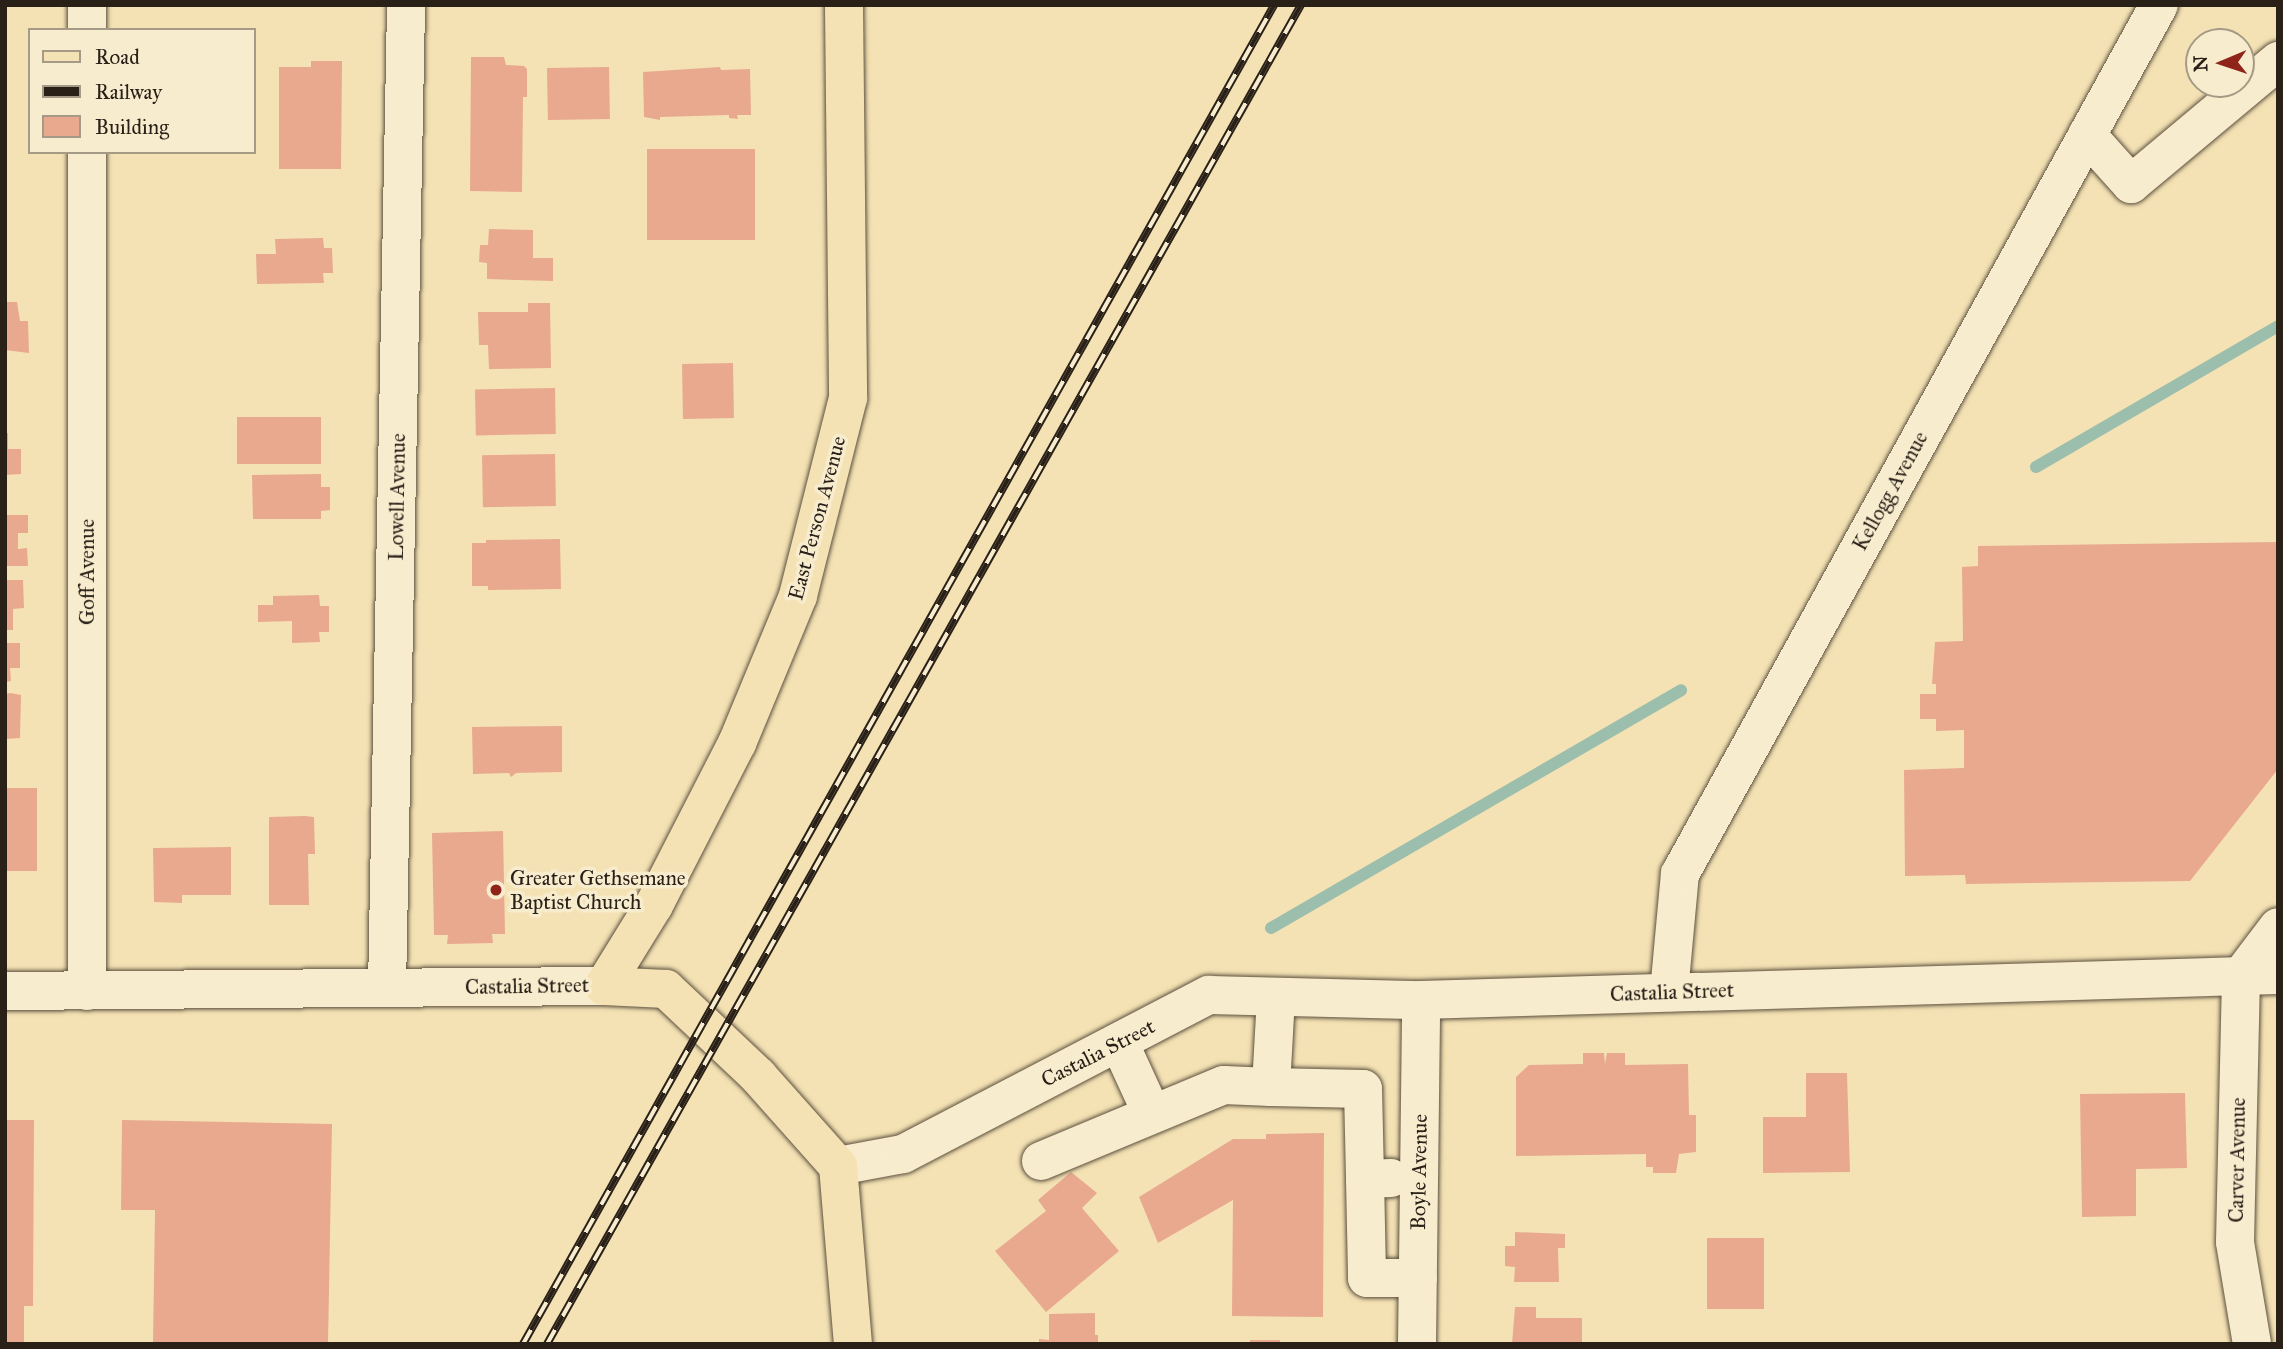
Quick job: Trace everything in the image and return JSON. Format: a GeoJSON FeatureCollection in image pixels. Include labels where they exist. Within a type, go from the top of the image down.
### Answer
{"type":"FeatureCollection","features":[{"type":"Feature","properties":{"kind":"main road","name":"East Person Avenue"},"geometry":{"type":"LineString","coordinates":[[604,986],[654,905],[737,743],[758,694],[798,596],[845,409],[848,384],[844,5]]}},
{"type":"Feature","properties":{"kind":"main road","name":"Castalia Street"},"geometry":{"type":"LineString","coordinates":[[604,986],[666,989],[758,1076],[838,1166]]}},
{"type":"Feature","properties":{"kind":"main road"},"geometry":{"type":"LineString","coordinates":[[838,1166],[853,1344]]}},
{"type":"Feature","properties":{"kind":"street"},"geometry":{"type":"LineString","coordinates":[[87,5],[87,28]]}},
{"type":"Feature","properties":{"kind":"street","name":"Lowell Avenue"},"geometry":{"type":"LineString","coordinates":[[387,988],[407,5]]}},
{"type":"Feature","properties":{"kind":"street","name":"Kellogg Avenue"},"geometry":{"type":"LineString","coordinates":[[1670,992],[1680,874],[2159,5]]}},
{"type":"Feature","properties":{"kind":"street"},"geometry":{"type":"LineString","coordinates":[[2087,135],[2131,184],[2278,61]]}},
{"type":"Feature","properties":{"kind":"street","name":"Goff Avenue"},"geometry":{"type":"LineString","coordinates":[[87,154],[87,991]]}},
{"type":"Feature","properties":{"kind":"street"},"geometry":{"type":"LineString","coordinates":[[2259,976],[2278,927]]}},
{"type":"Feature","properties":{"kind":"street","name":"Castalia Street"},"geometry":{"type":"LineString","coordinates":[[838,1166],[903,1154],[1209,995],[1421,1000],[2259,976]]}},
{"type":"Feature","properties":{"kind":"street","name":"Carver Avenue"},"geometry":{"type":"LineString","coordinates":[[2252,1344],[2235,1242],[2259,976]]}},
{"type":"Feature","properties":{"kind":"street","name":"Castalia Street"},"geometry":{"type":"LineString","coordinates":[[5,991],[604,986]]}},
{"type":"Feature","properties":{"kind":"street"},"geometry":{"type":"LineString","coordinates":[[1271,1087],[1276,997]]}},
{"type":"Feature","properties":{"kind":"street","name":"Boyle Avenue"},"geometry":{"type":"LineString","coordinates":[[1417,1344],[1421,1000]]}},
{"type":"Feature","properties":{"kind":"street"},"geometry":{"type":"LineString","coordinates":[[1119,1042],[1152,1114]]}},
{"type":"Feature","properties":{"kind":"street"},"geometry":{"type":"LineString","coordinates":[[1041,1161],[1224,1085],[1363,1089],[1367,1278],[1418,1278]]}},
{"type":"Feature","properties":{"kind":"street"},"geometry":{"type":"LineString","coordinates":[[1365,1179],[1419,1178]]}},
{"type":"Feature","properties":{"kind":"building"},"geometry":{"type":"Polygon","coordinates":[[[471,57],[504,57],[506,65],[524,66],[527,69],[527,97],[523,97],[522,192],[470,191],[471,57]]]}},
{"type":"Feature","properties":{"kind":"building"},"geometry":{"type":"Polygon","coordinates":[[[311,61],[342,61],[341,169],[279,169],[279,67],[311,67],[311,61]]]}},
{"type":"Feature","properties":{"kind":"building"},"geometry":{"type":"Polygon","coordinates":[[[609,67],[610,119],[548,120],[547,68],[609,67]]]}},
{"type":"Feature","properties":{"kind":"building"},"geometry":{"type":"Polygon","coordinates":[[[720,67],[721,70],[750,69],[751,115],[737,115],[738,119],[729,118],[729,115],[660,117],[660,120],[644,117],[643,72],[720,67]]]}},
{"type":"Feature","properties":{"kind":"building"},"geometry":{"type":"Polygon","coordinates":[[[647,149],[755,149],[755,240],[647,240],[647,149]]]}},
{"type":"Feature","properties":{"kind":"building"},"geometry":{"type":"Polygon","coordinates":[[[489,229],[533,230],[533,258],[553,258],[553,281],[487,279],[487,263],[479,262],[480,245],[488,245],[489,229]]]}},
{"type":"Feature","properties":{"kind":"building"},"geometry":{"type":"Polygon","coordinates":[[[323,238],[324,248],[332,248],[333,273],[323,273],[324,283],[257,284],[256,254],[276,254],[275,239],[323,238]]]}},
{"type":"Feature","properties":{"kind":"building"},"geometry":{"type":"Polygon","coordinates":[[[5,302],[17,302],[20,321],[28,321],[29,353],[5,350],[5,302]]]}},
{"type":"Feature","properties":{"kind":"building"},"geometry":{"type":"Polygon","coordinates":[[[528,303],[550,303],[551,368],[489,369],[488,345],[479,345],[478,312],[528,312],[528,303]]]}},
{"type":"Feature","properties":{"kind":"building"},"geometry":{"type":"Polygon","coordinates":[[[733,363],[734,418],[683,419],[682,364],[733,363]]]}},
{"type":"Feature","properties":{"kind":"building"},"geometry":{"type":"Polygon","coordinates":[[[555,388],[556,434],[476,435],[475,389],[555,388]]]}},
{"type":"Feature","properties":{"kind":"building"},"geometry":{"type":"Polygon","coordinates":[[[237,417],[321,417],[321,464],[237,464],[237,417]]]}},
{"type":"Feature","properties":{"kind":"building"},"geometry":{"type":"Polygon","coordinates":[[[5,433],[8,433],[8,449],[21,449],[21,474],[5,475],[5,433]]]}},
{"type":"Feature","properties":{"kind":"building"},"geometry":{"type":"Polygon","coordinates":[[[555,454],[556,506],[483,507],[482,455],[555,454]]]}},
{"type":"Feature","properties":{"kind":"building"},"geometry":{"type":"Polygon","coordinates":[[[321,474],[321,487],[330,487],[330,510],[321,511],[321,519],[253,519],[252,475],[321,474]]]}},
{"type":"Feature","properties":{"kind":"building"},"geometry":{"type":"Polygon","coordinates":[[[5,515],[28,515],[28,533],[18,533],[18,549],[27,548],[28,566],[5,566],[5,515]]]}},
{"type":"Feature","properties":{"kind":"building"},"geometry":{"type":"Polygon","coordinates":[[[560,539],[561,589],[488,590],[488,586],[472,586],[472,543],[486,543],[486,540],[560,539]]]}},
{"type":"Feature","properties":{"kind":"building"},"geometry":{"type":"Polygon","coordinates":[[[2278,542],[2278,769],[2190,881],[1966,884],[1965,875],[1905,876],[1904,770],[1964,768],[1964,730],[1936,731],[1936,719],[1920,719],[1920,694],[1936,694],[1936,684],[1932,684],[1935,642],[1963,641],[1962,567],[1978,566],[1978,546],[2278,542]]]}},
{"type":"Feature","properties":{"kind":"building"},"geometry":{"type":"Polygon","coordinates":[[[5,580],[23,580],[24,608],[13,609],[13,630],[5,630],[5,580]]]}},
{"type":"Feature","properties":{"kind":"building"},"geometry":{"type":"Polygon","coordinates":[[[319,595],[320,606],[329,606],[329,632],[319,632],[320,642],[292,643],[292,621],[258,622],[258,605],[273,605],[273,596],[319,595]]]}},
{"type":"Feature","properties":{"kind":"building"},"geometry":{"type":"Polygon","coordinates":[[[5,643],[20,643],[20,668],[10,668],[11,681],[5,682],[5,643]]]}},
{"type":"Feature","properties":{"kind":"building"},"geometry":{"type":"Polygon","coordinates":[[[5,694],[21,695],[20,738],[5,739],[5,694]]]}},
{"type":"Feature","properties":{"kind":"building"},"geometry":{"type":"Polygon","coordinates":[[[562,726],[562,772],[516,773],[511,777],[509,773],[473,774],[472,727],[562,726]]]}},
{"type":"Feature","properties":{"kind":"building"},"geometry":{"type":"Polygon","coordinates":[[[5,788],[37,788],[37,871],[5,871],[5,788]]]}},
{"type":"Feature","properties":{"kind":"building"},"geometry":{"type":"Polygon","coordinates":[[[269,817],[314,817],[315,854],[308,854],[309,905],[269,905],[269,817]]]}},
{"type":"Feature","properties":{"kind":"building"},"geometry":{"type":"Polygon","coordinates":[[[503,831],[505,934],[492,934],[493,943],[447,944],[448,935],[434,935],[432,833],[503,831]]]}},
{"type":"Feature","properties":{"kind":"building"},"geometry":{"type":"Polygon","coordinates":[[[231,847],[231,895],[182,895],[182,903],[154,902],[153,848],[231,847]]]}},
{"type":"Feature","properties":{"kind":"building"},"geometry":{"type":"Polygon","coordinates":[[[1583,1053],[1604,1053],[1605,1064],[1607,1053],[1625,1053],[1625,1065],[1688,1064],[1689,1115],[1696,1115],[1696,1152],[1679,1154],[1676,1173],[1653,1173],[1653,1167],[1646,1167],[1646,1154],[1516,1156],[1516,1077],[1529,1065],[1583,1064],[1583,1053]]]}},
{"type":"Feature","properties":{"kind":"building"},"geometry":{"type":"Polygon","coordinates":[[[1806,1073],[1847,1073],[1850,1172],[1763,1173],[1763,1117],[1806,1117],[1806,1073]]]}},
{"type":"Feature","properties":{"kind":"building"},"geometry":{"type":"Polygon","coordinates":[[[2185,1093],[2187,1168],[2136,1169],[2136,1216],[2082,1217],[2080,1094],[2185,1093]]]}},
{"type":"Feature","properties":{"kind":"building"},"geometry":{"type":"Polygon","coordinates":[[[5,1120],[34,1120],[33,1306],[24,1306],[24,1344],[5,1344],[5,1120]]]}},
{"type":"Feature","properties":{"kind":"building"},"geometry":{"type":"Polygon","coordinates":[[[122,1120],[332,1124],[328,1344],[153,1344],[155,1210],[121,1210],[122,1120]]]}},
{"type":"Feature","properties":{"kind":"building"},"geometry":{"type":"Polygon","coordinates":[[[1324,1133],[1323,1317],[1232,1316],[1233,1200],[1158,1243],[1139,1197],[1233,1139],[1266,1139],[1266,1134],[1324,1133]]]}},
{"type":"Feature","properties":{"kind":"building"},"geometry":{"type":"Polygon","coordinates":[[[1071,1172],[1097,1193],[1082,1208],[1119,1251],[1046,1312],[995,1251],[1046,1211],[1038,1200],[1071,1172]]]}},
{"type":"Feature","properties":{"kind":"building"},"geometry":{"type":"Polygon","coordinates":[[[1515,1232],[1565,1234],[1565,1248],[1558,1248],[1559,1282],[1514,1282],[1515,1267],[1505,1266],[1505,1246],[1515,1246],[1515,1232]]]}},
{"type":"Feature","properties":{"kind":"building"},"geometry":{"type":"Polygon","coordinates":[[[1707,1238],[1764,1238],[1764,1309],[1707,1309],[1707,1238]]]}},
{"type":"Feature","properties":{"kind":"building"},"geometry":{"type":"Polygon","coordinates":[[[1515,1307],[1536,1307],[1536,1318],[1582,1318],[1582,1344],[1512,1344],[1515,1307]]]}},
{"type":"Feature","properties":{"kind":"building"},"geometry":{"type":"Polygon","coordinates":[[[1095,1313],[1095,1335],[1098,1335],[1098,1343],[1039,1344],[1039,1339],[1049,1340],[1049,1314],[1095,1313]]]}},
{"type":"Feature","properties":{"kind":"building"},"geometry":{"type":"Polygon","coordinates":[[[1250,1340],[1280,1340],[1280,1344],[1250,1344],[1250,1340]]]}},
{"type":"Feature","properties":{"kind":"waterway"},"geometry":{"type":"LineString","coordinates":[[2036,467],[2278,326]]}},
{"type":"Feature","properties":{"kind":"waterway"},"geometry":{"type":"LineString","coordinates":[[1271,928],[1681,690]]}},
{"type":"Feature","properties":{"kind":"railway"},"geometry":{"type":"LineString","coordinates":[[523,1344],[1274,5]]}},
{"type":"Feature","properties":{"kind":"railway"},"geometry":{"type":"LineString","coordinates":[[547,1344],[1301,5]]}},
{"type":"Feature","properties":{"kind":"place","name":"Greater Gethsemane Baptist Church"},"geometry":{"type":"Point","coordinates":[496,890]}}]}
